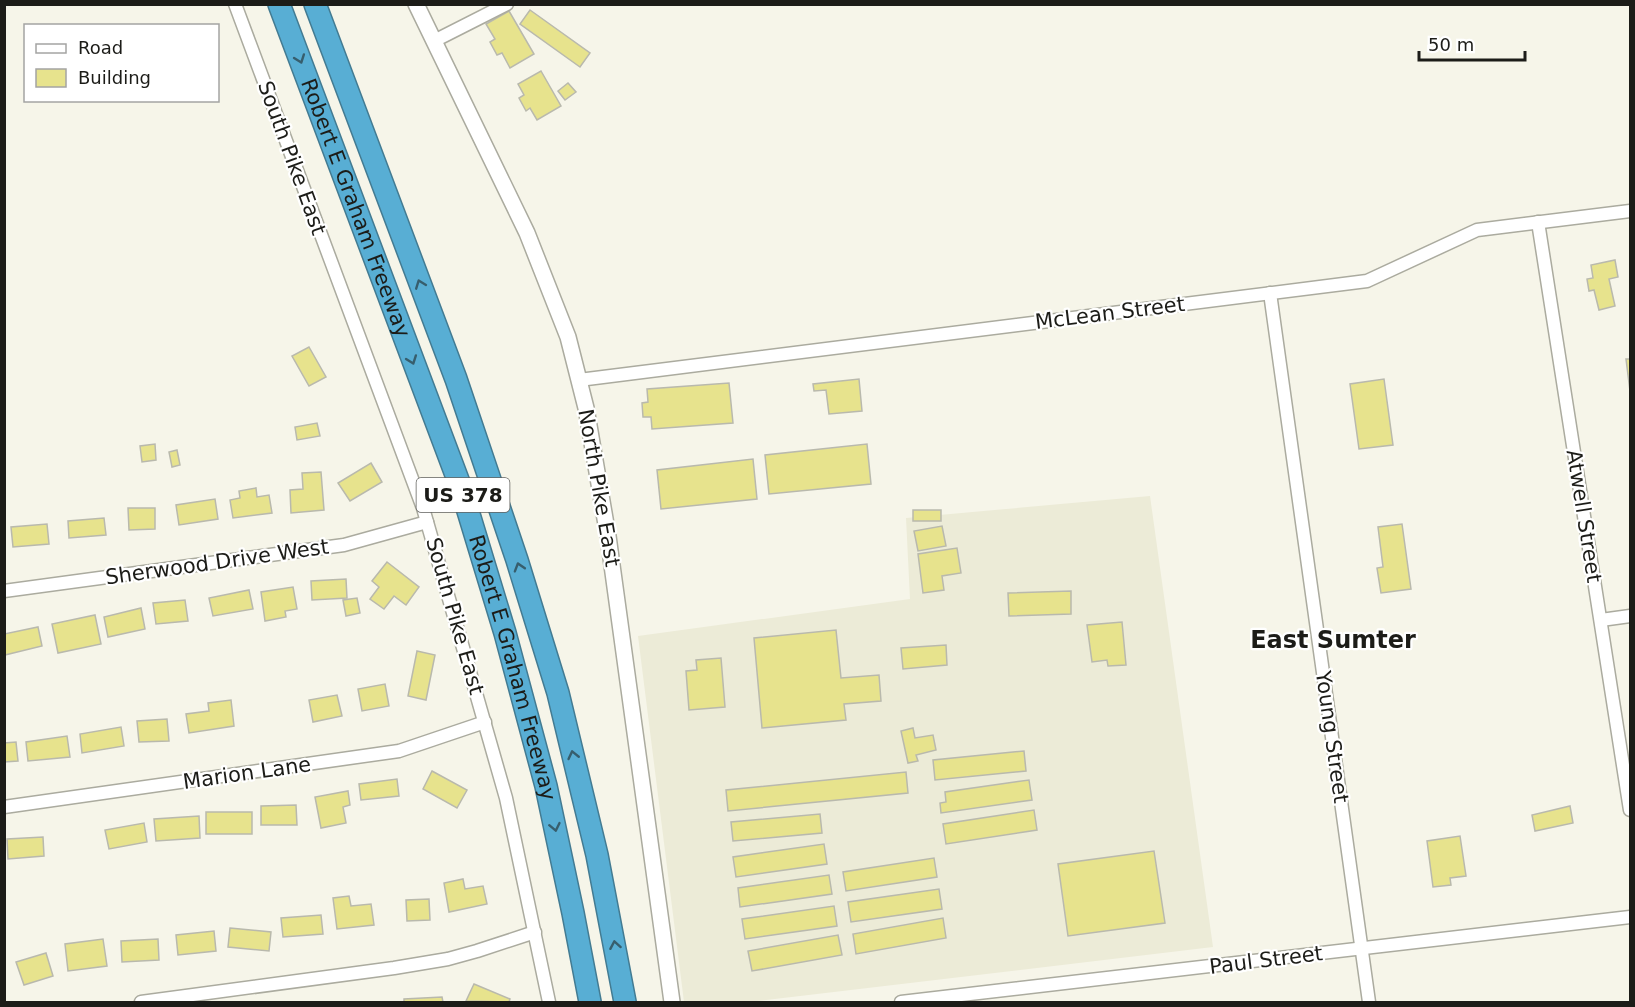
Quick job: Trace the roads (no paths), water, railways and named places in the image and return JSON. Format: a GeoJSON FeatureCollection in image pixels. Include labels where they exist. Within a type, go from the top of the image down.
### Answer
{"type":"FeatureCollection","features":[{"type":"Feature","properties":{"kind":"highway","name":"Robert E Graham Freeway"},"geometry":{"type":"LineString","coordinates":[[279,4],[461,488],[505,633],[546,786],[590,1002]]}},
{"type":"Feature","properties":{"kind":"highway","name":"Robert E Graham Freeway"},"geometry":{"type":"LineString","coordinates":[[315,4],[456,379],[517,560],[561,705],[599,866],[625,1002]]}},
{"type":"Feature","properties":{"kind":"street","name":"South Pike East"},"geometry":{"type":"LineString","coordinates":[[235,4],[427,522],[506,798],[549,1002]]}},
{"type":"Feature","properties":{"kind":"street","name":"North Pike East"},"geometry":{"type":"LineString","coordinates":[[416,4],[527,233],[568,337],[586,408],[608,536],[672,1002]]}},
{"type":"Feature","properties":{"kind":"street"},"geometry":{"type":"LineString","coordinates":[[434,41],[507,4]]}},
{"type":"Feature","properties":{"kind":"street","name":"McLean Street"},"geometry":{"type":"LineString","coordinates":[[579,380],[1367,281],[1477,230],[1630,211]]}},
{"type":"Feature","properties":{"kind":"street","name":"Atwell Street"},"geometry":{"type":"LineString","coordinates":[[1538,222],[1630,810]]}},
{"type":"Feature","properties":{"kind":"street","name":"Young Street"},"geometry":{"type":"LineString","coordinates":[[1270,293],[1370,1002]]}},
{"type":"Feature","properties":{"kind":"street","name":"Sherwood Drive West"},"geometry":{"type":"LineString","coordinates":[[4,591],[344,545],[427,522]]}},
{"type":"Feature","properties":{"kind":"street"},"geometry":{"type":"LineString","coordinates":[[1600,620],[1630,616]]}},
{"type":"Feature","properties":{"kind":"street","name":"Marion Lane"},"geometry":{"type":"LineString","coordinates":[[4,807],[399,751],[485,722]]}},
{"type":"Feature","properties":{"kind":"street","name":"Paul Street"},"geometry":{"type":"LineString","coordinates":[[901,1002],[1630,917]]}},
{"type":"Feature","properties":{"kind":"street"},"geometry":{"type":"LineString","coordinates":[[141,1002],[437,960],[477,951],[535,932]]}},
{"type":"Feature","properties":{"kind":"district","name":"East Sumter"},"geometry":{"type":"Point","coordinates":[1333,640]}}]}
